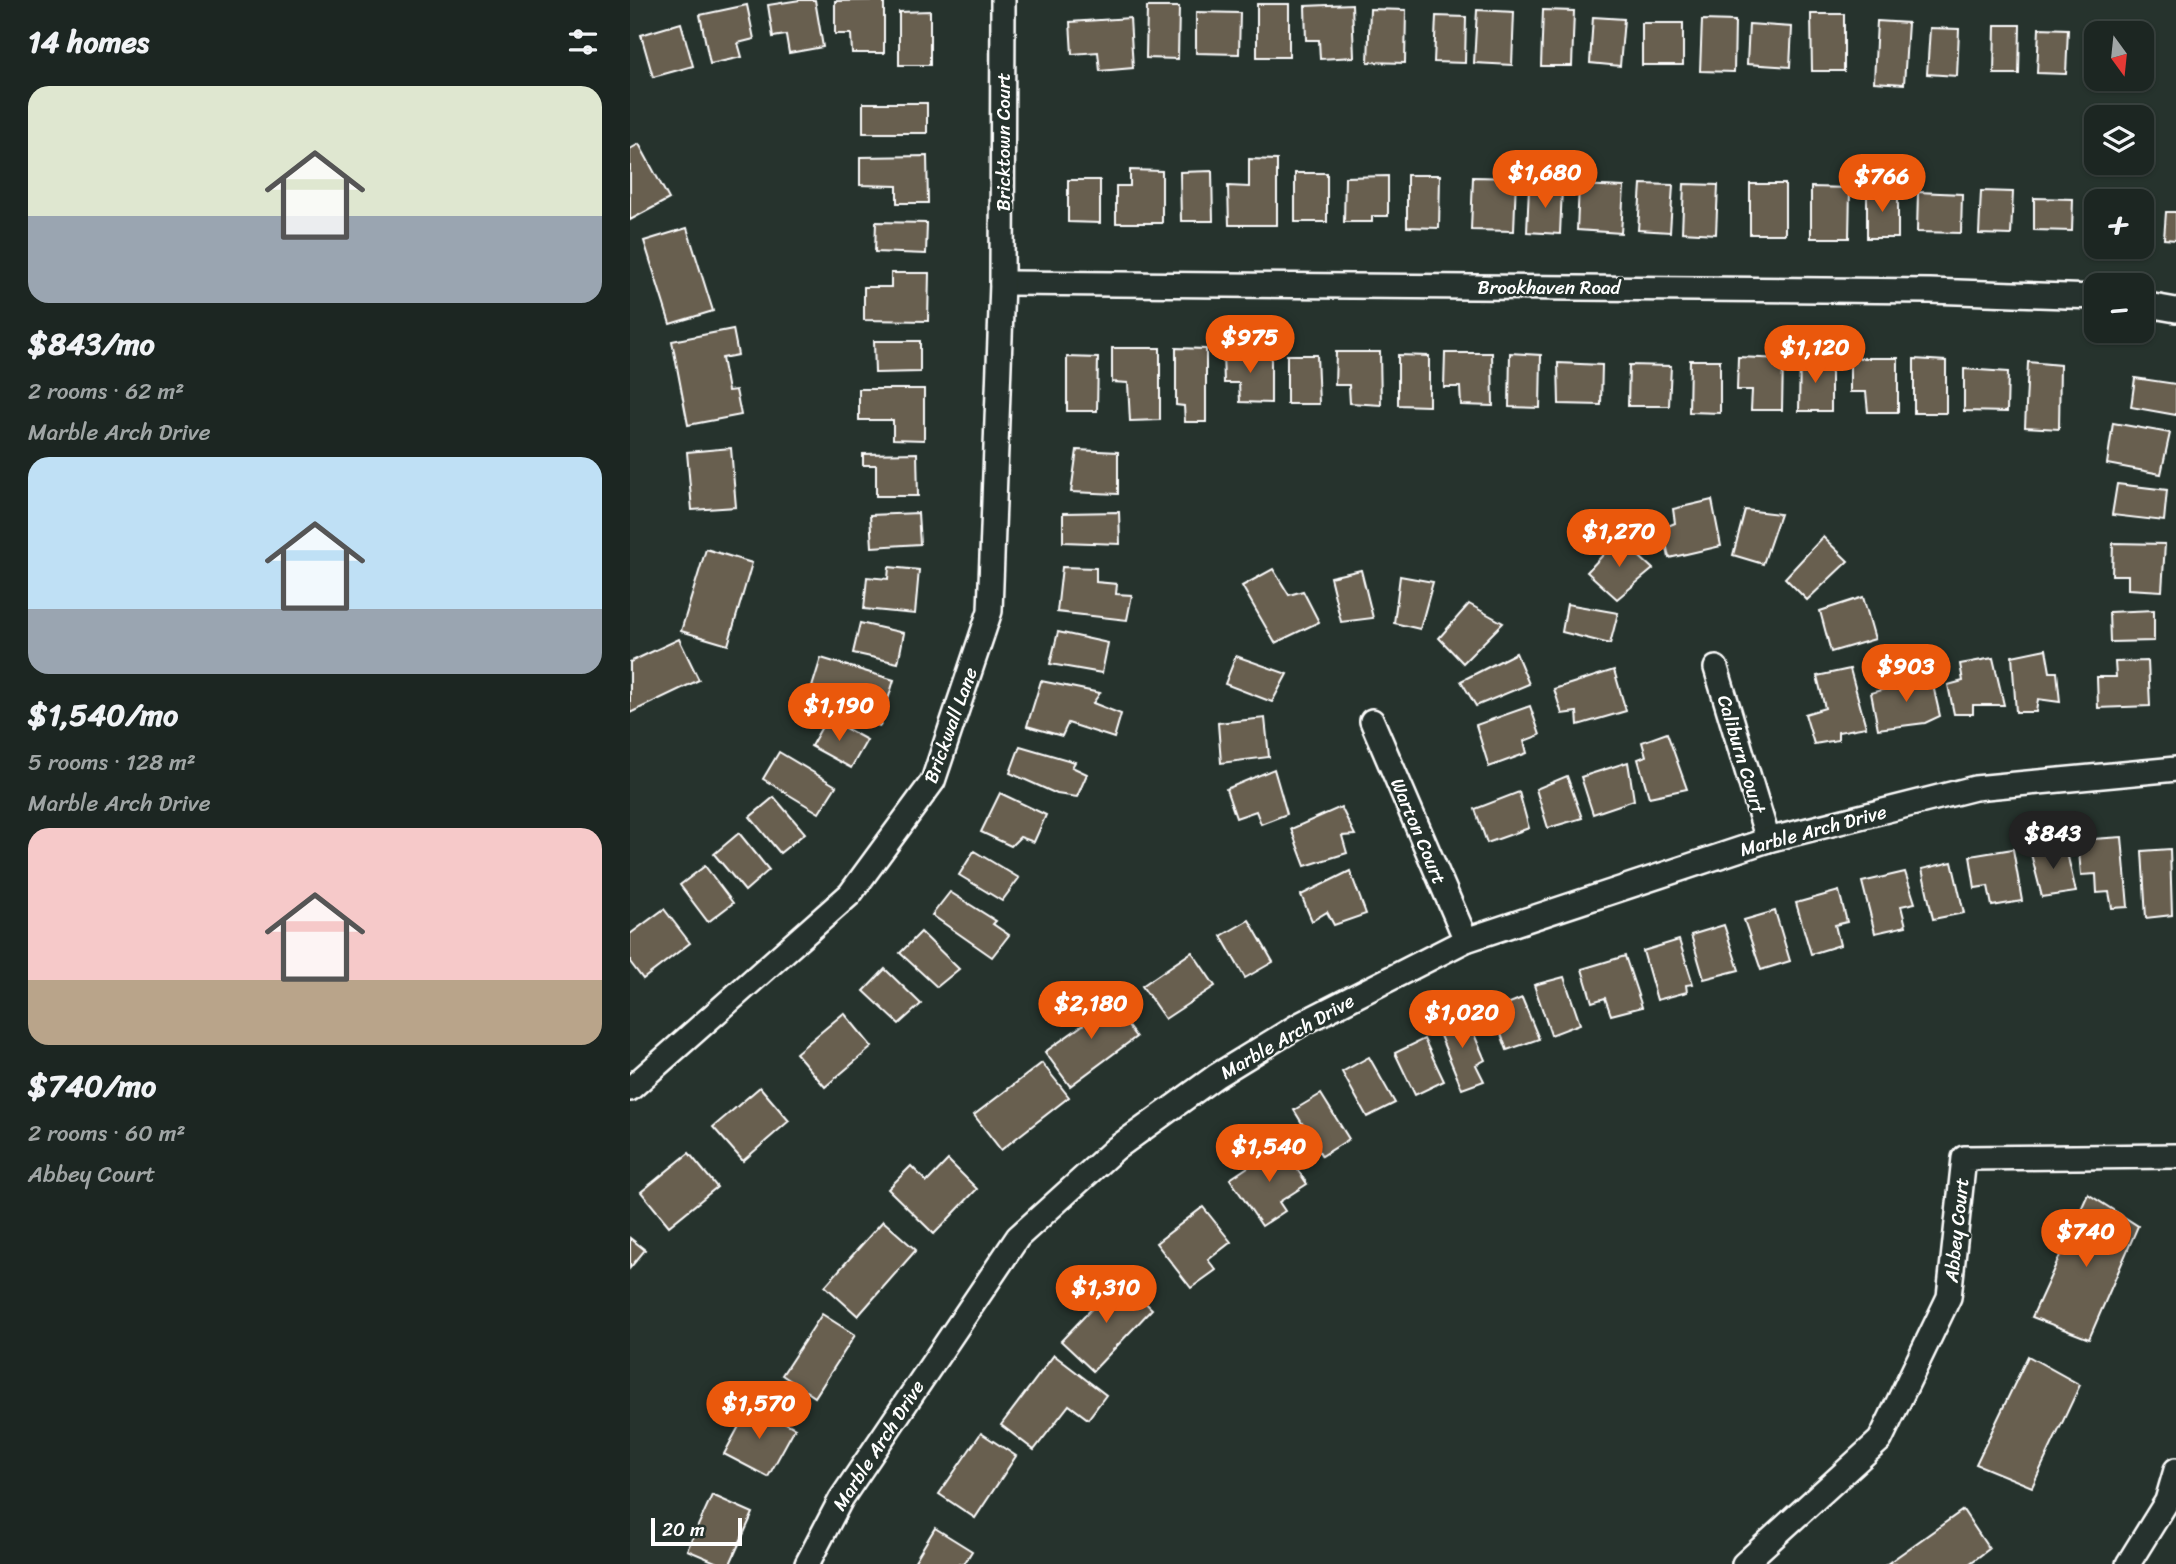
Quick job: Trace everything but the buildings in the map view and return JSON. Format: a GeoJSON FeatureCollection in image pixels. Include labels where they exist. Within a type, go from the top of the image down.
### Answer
{"type":"FeatureCollection","features":[{"type":"Feature","properties":{"kind":"street","name":"Bricktown Court"},"geometry":{"type":"LineString","coordinates":[[1002,283],[1003,0]]}},
{"type":"Feature","properties":{"kind":"street","name":"Brookhaven Road"},"geometry":{"type":"LineString","coordinates":[[1002,283],[1930,290],[2084,296]]}},
{"type":"Feature","properties":{"kind":"street","name":"Brickwall Lane"},"geometry":{"type":"LineString","coordinates":[[630,1089],[850,894],[933,781],[990,611],[1002,283]]}},
{"type":"Feature","properties":{"kind":"street"},"geometry":{"type":"LineString","coordinates":[[2154,306],[2176,310]]}},
{"type":"Feature","properties":{"kind":"street","name":"Caliburn Court"},"geometry":{"type":"LineString","coordinates":[[1716,668],[1768,840]]}},
{"type":"Feature","properties":{"kind":"street","name":"Warton Court"},"geometry":{"type":"LineString","coordinates":[[1372,721],[1466,940]]}},
{"type":"Feature","properties":{"kind":"street","name":"Marble Arch Drive"},"geometry":{"type":"LineString","coordinates":[[807,1564],[841,1499],[1018,1237],[1115,1149],[1216,1076],[1301,1024],[1466,940],[1768,840],[1975,788],[2176,769]]}},
{"type":"Feature","properties":{"kind":"street","name":"Abbey Court"},"geometry":{"type":"LineString","coordinates":[[1744,1564],[1880,1440],[1949,1297],[1964,1158],[2176,1156]]}},
{"type":"Feature","properties":{"kind":"street"},"geometry":{"type":"LineString","coordinates":[[2128,1564],[2171,1504],[2176,1470]]}}]}
